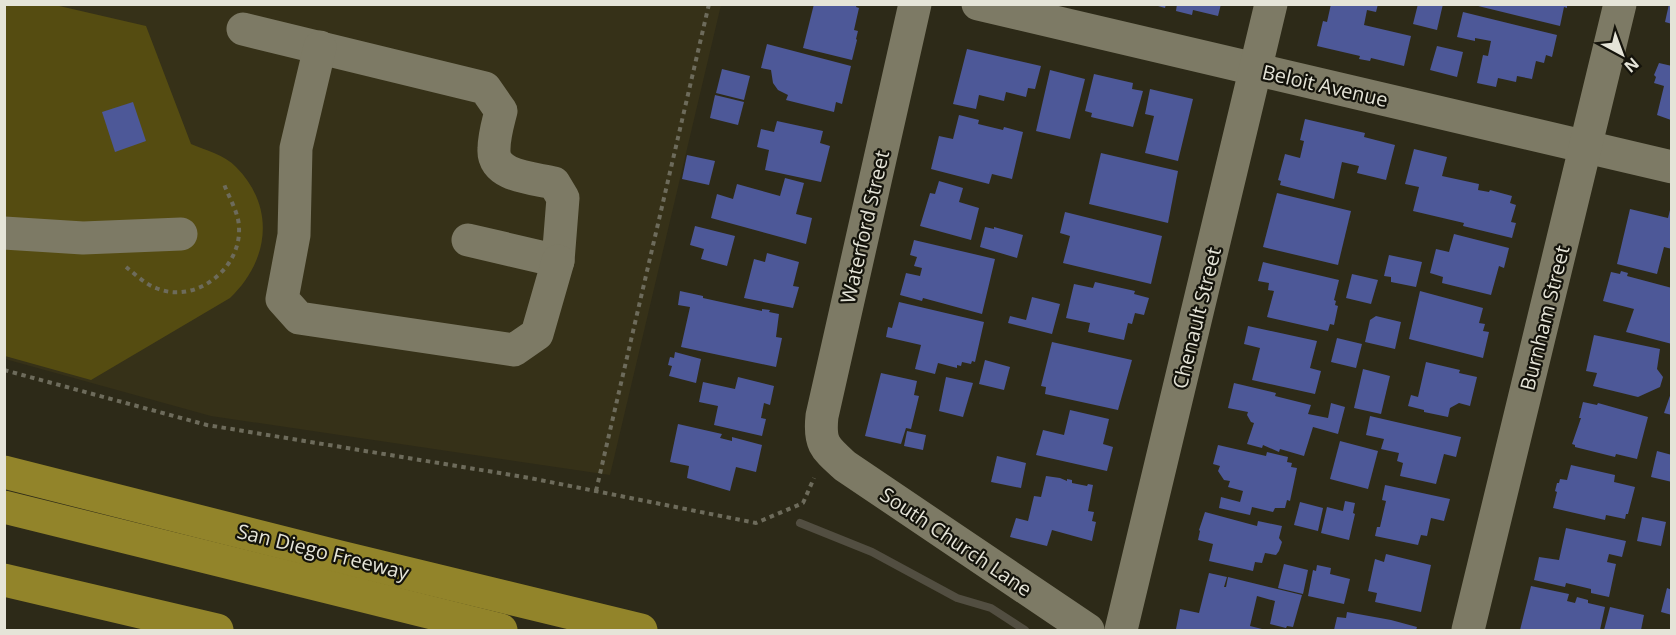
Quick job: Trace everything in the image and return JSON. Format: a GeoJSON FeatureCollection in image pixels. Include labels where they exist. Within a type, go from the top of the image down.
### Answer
{"type":"FeatureCollection","features":[{"type":"Feature","properties":{"kind":"highway","name":"San Diego Freeway"},"geometry":{"type":"LineString","coordinates":[[4,472],[641,630]]}},
{"type":"Feature","properties":{"kind":"highway"},"geometry":{"type":"LineString","coordinates":[[4,507],[501,630]]}},
{"type":"Feature","properties":{"kind":"highway"},"geometry":{"type":"LineString","coordinates":[[4,580],[217,630]]}},
{"type":"Feature","properties":{"kind":"street","name":"Waterford Street"},"geometry":{"type":"LineString","coordinates":[[826,449],[820,432],[822,416],[915,4]]}},
{"type":"Feature","properties":{"kind":"street","name":"Beloit Avenue"},"geometry":{"type":"LineString","coordinates":[[978,4],[1671,167]]}},
{"type":"Feature","properties":{"kind":"street","name":"Chenault Street"},"geometry":{"type":"LineString","coordinates":[[1121,630],[1271,4]]}},
{"type":"Feature","properties":{"kind":"street","name":"Burnham Street"},"geometry":{"type":"LineString","coordinates":[[1468,630],[1620,4]]}},
{"type":"Feature","properties":{"kind":"street"},"geometry":{"type":"LineString","coordinates":[[243,29],[320,47],[485,88],[501,111],[493,150],[496,162],[505,172],[554,183],[563,198],[558,261],[537,334],[514,350],[300,318],[282,299],[294,235],[296,148],[320,47]]}},
{"type":"Feature","properties":{"kind":"street"},"geometry":{"type":"LineString","coordinates":[[4,233],[83,238],[181,234]]}},
{"type":"Feature","properties":{"kind":"street"},"geometry":{"type":"LineString","coordinates":[[468,240],[558,261]]}},
{"type":"Feature","properties":{"kind":"street","name":"South Church Lane"},"geometry":{"type":"LineString","coordinates":[[826,449],[844,466],[1088,630]]}},
{"type":"Feature","properties":{"kind":"path"},"geometry":{"type":"LineString","coordinates":[[596,491],[709,4]]}},
{"type":"Feature","properties":{"kind":"path"},"geometry":{"type":"LineString","coordinates":[[4,370],[207,425],[530,478],[756,523],[803,502],[826,449]]}},
{"type":"Feature","properties":{"kind":"shaded area"},"geometry":{"type":"Polygon","coordinates":[[[4,5],[721,5],[610,475],[211,416],[5,359],[4,5]]]}},
{"type":"Feature","properties":{"kind":"shaded area"},"geometry":{"type":"Polygon","coordinates":[[[4,5],[55,5],[146,26],[191,144],[221,156],[236,167],[249,183],[262,216],[263,234],[260,251],[253,268],[230,298],[91,380],[5,356],[4,5]]]}},
{"type":"Feature","properties":{"kind":"building"},"geometry":{"type":"Polygon","coordinates":[[[814,4],[857,4],[856,7],[859,8],[854,30],[858,31],[852,60],[803,48],[814,4]]]}},
{"type":"Feature","properties":{"kind":"building"},"geometry":{"type":"Polygon","coordinates":[[[1151,4],[1166,4],[1165,8],[1151,4]]]}},
{"type":"Feature","properties":{"kind":"building"},"geometry":{"type":"Polygon","coordinates":[[[1177,4],[1221,4],[1218,16],[1193,10],[1192,15],[1176,11],[1177,4]]]}},
{"type":"Feature","properties":{"kind":"building"},"geometry":{"type":"Polygon","coordinates":[[[1331,4],[1378,4],[1376,12],[1367,10],[1364,25],[1411,36],[1404,66],[1371,58],[1370,61],[1359,59],[1360,56],[1317,46],[1323,21],[1327,22],[1331,4]]]}},
{"type":"Feature","properties":{"kind":"building"},"geometry":{"type":"Polygon","coordinates":[[[1418,4],[1443,4],[1437,30],[1413,24],[1418,4]]]}},
{"type":"Feature","properties":{"kind":"building"},"geometry":{"type":"Polygon","coordinates":[[[1470,4],[1567,4],[1567,8],[1564,7],[1560,26],[1470,4]]]}},
{"type":"Feature","properties":{"kind":"building"},"geometry":{"type":"Polygon","coordinates":[[[1669,4],[1672,4],[1672,24],[1665,22],[1669,4]]]}},
{"type":"Feature","properties":{"kind":"building"},"geometry":{"type":"Polygon","coordinates":[[[1463,12],[1557,35],[1552,57],[1546,55],[1544,63],[1536,61],[1532,79],[1517,76],[1516,82],[1498,78],[1496,87],[1477,83],[1483,55],[1488,56],[1491,41],[1475,38],[1475,41],[1457,37],[1463,12]]]}},
{"type":"Feature","properties":{"kind":"building"},"geometry":{"type":"Polygon","coordinates":[[[767,44],[851,66],[842,104],[836,102],[834,112],[786,100],[788,95],[778,90],[773,83],[771,70],[761,68],[767,44]]]}},
{"type":"Feature","properties":{"kind":"building"},"geometry":{"type":"Polygon","coordinates":[[[1437,46],[1463,52],[1457,77],[1430,70],[1437,46]]]}},
{"type":"Feature","properties":{"kind":"building"},"geometry":{"type":"Polygon","coordinates":[[[967,49],[1041,66],[1035,89],[1028,88],[1026,97],[1006,92],[1004,101],[979,95],[976,109],[953,104],[967,49]]]}},
{"type":"Feature","properties":{"kind":"building"},"geometry":{"type":"Polygon","coordinates":[[[1659,63],[1672,66],[1671,120],[1657,115],[1664,86],[1654,83],[1656,77],[1654,75],[1659,63]]]}},
{"type":"Feature","properties":{"kind":"building"},"geometry":{"type":"Polygon","coordinates":[[[722,69],[750,76],[744,100],[716,93],[722,69]]]}},
{"type":"Feature","properties":{"kind":"building"},"geometry":{"type":"Polygon","coordinates":[[[1050,70],[1085,79],[1070,139],[1036,131],[1050,70]]]}},
{"type":"Feature","properties":{"kind":"building"},"geometry":{"type":"Polygon","coordinates":[[[1094,74],[1133,83],[1132,89],[1143,91],[1133,127],[1091,117],[1092,113],[1085,111],[1094,74]]]}},
{"type":"Feature","properties":{"kind":"building"},"geometry":{"type":"Polygon","coordinates":[[[1150,89],[1193,99],[1178,161],[1145,153],[1154,116],[1145,114],[1150,89]]]}},
{"type":"Feature","properties":{"kind":"building"},"geometry":{"type":"Polygon","coordinates":[[[715,95],[744,102],[738,125],[710,118],[715,95]]]}},
{"type":"Feature","properties":{"kind":"building"},"geometry":{"type":"Polygon","coordinates":[[[133,102],[146,141],[115,152],[102,112],[133,102]]]}},
{"type":"Feature","properties":{"kind":"building"},"geometry":{"type":"Polygon","coordinates":[[[959,115],[979,120],[978,124],[1023,132],[1012,179],[992,174],[989,184],[931,169],[939,136],[953,139],[959,115]]]}},
{"type":"Feature","properties":{"kind":"building"},"geometry":{"type":"Polygon","coordinates":[[[1305,119],[1365,133],[1364,137],[1395,145],[1386,180],[1357,173],[1359,166],[1342,162],[1334,199],[1280,185],[1281,181],[1278,180],[1285,154],[1300,158],[1304,141],[1300,140],[1305,119]]]}},
{"type":"Feature","properties":{"kind":"building"},"geometry":{"type":"Polygon","coordinates":[[[777,121],[823,131],[820,143],[830,146],[821,182],[765,170],[769,150],[757,147],[761,129],[774,132],[777,121]]]}},
{"type":"Feature","properties":{"kind":"building"},"geometry":{"type":"Polygon","coordinates":[[[1414,149],[1447,157],[1442,176],[1479,184],[1478,190],[1489,192],[1490,190],[1512,196],[1510,203],[1516,205],[1511,222],[1516,223],[1512,238],[1463,226],[1464,223],[1413,211],[1419,187],[1405,184],[1414,149]]]}},
{"type":"Feature","properties":{"kind":"building"},"geometry":{"type":"Polygon","coordinates":[[[1101,153],[1178,171],[1168,223],[1089,204],[1101,153]]]}},
{"type":"Feature","properties":{"kind":"building"},"geometry":{"type":"Polygon","coordinates":[[[687,155],[715,161],[709,185],[682,179],[687,155]]]}},
{"type":"Feature","properties":{"kind":"building"},"geometry":{"type":"Polygon","coordinates":[[[785,178],[804,183],[796,214],[812,218],[806,244],[711,218],[717,194],[733,199],[737,184],[780,196],[785,178]]]}},
{"type":"Feature","properties":{"kind":"building"},"geometry":{"type":"Polygon","coordinates":[[[939,181],[963,188],[959,202],[979,208],[971,240],[920,226],[930,193],[935,194],[939,181]]]}},
{"type":"Feature","properties":{"kind":"building"},"geometry":{"type":"Polygon","coordinates":[[[1277,193],[1351,211],[1338,265],[1263,247],[1277,193]]]}},
{"type":"Feature","properties":{"kind":"building"},"geometry":{"type":"Polygon","coordinates":[[[1671,206],[1672,249],[1664,247],[1657,274],[1617,264],[1630,209],[1668,218],[1671,206]]]}},
{"type":"Feature","properties":{"kind":"building"},"geometry":{"type":"Polygon","coordinates":[[[1065,212],[1162,236],[1151,284],[1063,263],[1070,236],[1060,233],[1065,212]]]}},
{"type":"Feature","properties":{"kind":"building"},"geometry":{"type":"Polygon","coordinates":[[[695,226],[735,236],[727,266],[701,259],[704,249],[690,245],[695,226]]]}},
{"type":"Feature","properties":{"kind":"building"},"geometry":{"type":"Polygon","coordinates":[[[985,227],[994,229],[994,227],[1023,235],[1017,258],[980,247],[985,227]]]}},
{"type":"Feature","properties":{"kind":"building"},"geometry":{"type":"Polygon","coordinates":[[[1454,234],[1509,248],[1504,268],[1499,266],[1491,295],[1442,283],[1443,277],[1430,273],[1436,249],[1449,252],[1454,234]]]}},
{"type":"Feature","properties":{"kind":"building"},"geometry":{"type":"Polygon","coordinates":[[[914,240],[995,259],[982,314],[923,298],[922,301],[900,295],[906,273],[920,276],[922,268],[914,266],[917,257],[910,255],[914,240]]]}},
{"type":"Feature","properties":{"kind":"building"},"geometry":{"type":"Polygon","coordinates":[[[767,253],[799,262],[793,286],[799,287],[793,308],[744,298],[754,259],[765,262],[767,253]]]}},
{"type":"Feature","properties":{"kind":"building"},"geometry":{"type":"Polygon","coordinates":[[[1389,255],[1422,262],[1416,287],[1391,282],[1391,277],[1384,276],[1389,255]]]}},
{"type":"Feature","properties":{"kind":"building"},"geometry":{"type":"Polygon","coordinates":[[[1263,262],[1339,280],[1334,300],[1335,305],[1338,306],[1334,325],[1330,324],[1328,331],[1267,317],[1274,291],[1268,290],[1269,283],[1258,281],[1263,262]]]}},
{"type":"Feature","properties":{"kind":"building"},"geometry":{"type":"Polygon","coordinates":[[[1621,271],[1628,273],[1627,276],[1672,288],[1672,344],[1626,332],[1634,309],[1603,301],[1611,272],[1620,274],[1621,271]]]}},
{"type":"Feature","properties":{"kind":"building"},"geometry":{"type":"Polygon","coordinates":[[[1352,274],[1378,280],[1371,304],[1346,298],[1352,274]]]}},
{"type":"Feature","properties":{"kind":"building"},"geometry":{"type":"Polygon","coordinates":[[[1095,282],[1135,291],[1134,294],[1149,298],[1144,315],[1135,313],[1132,324],[1128,323],[1124,340],[1088,332],[1090,323],[1066,318],[1074,284],[1093,288],[1095,282]]]}},
{"type":"Feature","properties":{"kind":"building"},"geometry":{"type":"Polygon","coordinates":[[[680,291],[762,311],[762,309],[770,310],[769,312],[779,314],[776,337],[782,338],[776,367],[681,347],[690,307],[678,305],[680,291]]]}},
{"type":"Feature","properties":{"kind":"building"},"geometry":{"type":"Polygon","coordinates":[[[1420,291],[1483,308],[1479,323],[1485,324],[1483,331],[1489,332],[1483,358],[1409,339],[1420,291]]]}},
{"type":"Feature","properties":{"kind":"building"},"geometry":{"type":"Polygon","coordinates":[[[1032,297],[1060,304],[1052,334],[1008,323],[1010,316],[1026,320],[1032,297]]]}},
{"type":"Feature","properties":{"kind":"building"},"geometry":{"type":"Polygon","coordinates":[[[899,302],[984,322],[975,362],[972,361],[971,364],[962,362],[961,366],[957,365],[957,368],[938,363],[935,374],[915,369],[921,345],[886,337],[888,327],[892,328],[899,302]]]}},
{"type":"Feature","properties":{"kind":"building"},"geometry":{"type":"Polygon","coordinates":[[[1376,316],[1401,322],[1395,349],[1365,342],[1370,320],[1376,316]]]}},
{"type":"Feature","properties":{"kind":"building"},"geometry":{"type":"Polygon","coordinates":[[[1248,326],[1317,341],[1310,368],[1321,371],[1315,394],[1252,380],[1260,348],[1244,344],[1248,326]]]}},
{"type":"Feature","properties":{"kind":"building"},"geometry":{"type":"Polygon","coordinates":[[[1594,335],[1660,349],[1657,369],[1663,377],[1660,387],[1638,397],[1593,386],[1597,373],[1586,371],[1594,335]]]}},
{"type":"Feature","properties":{"kind":"building"},"geometry":{"type":"Polygon","coordinates":[[[1337,338],[1362,344],[1356,368],[1331,362],[1337,338]]]}},
{"type":"Feature","properties":{"kind":"building"},"geometry":{"type":"Polygon","coordinates":[[[1052,342],[1132,360],[1118,410],[1045,394],[1046,387],[1041,386],[1052,342]]]}},
{"type":"Feature","properties":{"kind":"building"},"geometry":{"type":"Polygon","coordinates":[[[675,352],[701,359],[696,383],[669,376],[672,366],[668,365],[670,357],[674,358],[675,352]]]}},
{"type":"Feature","properties":{"kind":"building"},"geometry":{"type":"Polygon","coordinates":[[[985,360],[1010,367],[1004,390],[979,384],[985,360]]]}},
{"type":"Feature","properties":{"kind":"building"},"geometry":{"type":"Polygon","coordinates":[[[1426,362],[1460,370],[1459,373],[1477,377],[1470,406],[1459,403],[1450,408],[1448,417],[1408,406],[1411,395],[1418,397],[1426,362]]]}},
{"type":"Feature","properties":{"kind":"building"},"geometry":{"type":"Polygon","coordinates":[[[1363,369],[1390,376],[1381,414],[1354,408],[1363,369]]]}},
{"type":"Feature","properties":{"kind":"building"},"geometry":{"type":"Polygon","coordinates":[[[881,373],[917,381],[914,395],[919,396],[911,429],[906,428],[901,444],[865,436],[881,373]]]}},
{"type":"Feature","properties":{"kind":"building"},"geometry":{"type":"Polygon","coordinates":[[[738,377],[774,386],[770,405],[764,403],[761,418],[766,419],[762,436],[714,425],[718,406],[699,402],[703,382],[735,389],[738,377]]]}},
{"type":"Feature","properties":{"kind":"building"},"geometry":{"type":"Polygon","coordinates":[[[946,377],[973,383],[963,417],[939,411],[946,377]]]}},
{"type":"Feature","properties":{"kind":"building"},"geometry":{"type":"Polygon","coordinates":[[[1234,383],[1276,393],[1275,396],[1311,405],[1308,414],[1328,418],[1331,403],[1345,407],[1338,434],[1313,427],[1304,456],[1280,449],[1279,452],[1263,445],[1262,448],[1247,444],[1254,423],[1247,415],[1248,412],[1228,408],[1234,383]]]}},
{"type":"Feature","properties":{"kind":"building"},"geometry":{"type":"Polygon","coordinates":[[[1672,390],[1672,415],[1664,413],[1672,390]]]}},
{"type":"Feature","properties":{"kind":"building"},"geometry":{"type":"Polygon","coordinates":[[[1583,402],[1597,405],[1598,403],[1648,417],[1637,459],[1616,454],[1615,457],[1575,447],[1572,444],[1581,418],[1579,418],[1583,402]]]}},
{"type":"Feature","properties":{"kind":"building"},"geometry":{"type":"Polygon","coordinates":[[[1070,410],[1109,419],[1103,444],[1113,447],[1107,471],[1036,455],[1043,430],[1064,435],[1070,410]]]}},
{"type":"Feature","properties":{"kind":"building"},"geometry":{"type":"Polygon","coordinates":[[[1370,416],[1461,437],[1456,457],[1444,454],[1436,484],[1400,476],[1403,463],[1397,461],[1399,453],[1381,449],[1384,439],[1366,435],[1370,416]]]}},
{"type":"Feature","properties":{"kind":"building"},"geometry":{"type":"Polygon","coordinates":[[[678,424],[722,434],[720,438],[732,441],[732,437],[762,445],[756,472],[736,467],[730,491],[687,478],[689,466],[670,462],[678,424]]]}},
{"type":"Feature","properties":{"kind":"building"},"geometry":{"type":"Polygon","coordinates":[[[907,431],[926,435],[923,450],[904,446],[907,431]]]}},
{"type":"Feature","properties":{"kind":"building"},"geometry":{"type":"Polygon","coordinates":[[[1340,441],[1378,451],[1368,489],[1330,479],[1340,441]]]}},
{"type":"Feature","properties":{"kind":"building"},"geometry":{"type":"Polygon","coordinates":[[[1218,445],[1266,456],[1267,452],[1288,457],[1287,462],[1292,463],[1291,467],[1297,468],[1290,501],[1287,500],[1285,508],[1275,508],[1273,512],[1252,507],[1250,515],[1219,508],[1221,497],[1240,502],[1243,491],[1228,487],[1230,481],[1224,480],[1218,471],[1220,466],[1213,464],[1218,445]]]}},
{"type":"Feature","properties":{"kind":"building"},"geometry":{"type":"Polygon","coordinates":[[[1657,451],[1672,455],[1672,482],[1651,477],[1657,451]]]}},
{"type":"Feature","properties":{"kind":"building"},"geometry":{"type":"Polygon","coordinates":[[[997,456],[1026,463],[1021,488],[991,482],[997,456]]]}},
{"type":"Feature","properties":{"kind":"building"},"geometry":{"type":"Polygon","coordinates":[[[1571,465],[1615,475],[1614,482],[1635,487],[1625,519],[1606,515],[1605,520],[1553,508],[1557,483],[1560,479],[1567,480],[1571,465]]]}},
{"type":"Feature","properties":{"kind":"building"},"geometry":{"type":"Polygon","coordinates":[[[1046,476],[1072,480],[1072,483],[1087,486],[1088,484],[1093,485],[1088,511],[1094,512],[1092,521],[1096,522],[1092,541],[1052,530],[1047,546],[1010,537],[1016,518],[1028,521],[1034,496],[1041,497],[1046,476]]]}},
{"type":"Feature","properties":{"kind":"building"},"geometry":{"type":"Polygon","coordinates":[[[1385,485],[1450,499],[1444,521],[1431,518],[1427,536],[1421,535],[1418,545],[1375,536],[1377,527],[1380,527],[1386,501],[1382,500],[1385,485]]]}},
{"type":"Feature","properties":{"kind":"building"},"geometry":{"type":"Polygon","coordinates":[[[1345,501],[1355,503],[1349,540],[1321,533],[1327,507],[1343,511],[1345,501]]]}},
{"type":"Feature","properties":{"kind":"building"},"geometry":{"type":"Polygon","coordinates":[[[1300,502],[1323,508],[1318,531],[1294,525],[1300,502]]]}},
{"type":"Feature","properties":{"kind":"building"},"geometry":{"type":"Polygon","coordinates":[[[1205,512],[1257,526],[1258,521],[1282,526],[1279,538],[1282,542],[1279,551],[1276,555],[1265,553],[1262,563],[1255,562],[1253,571],[1209,561],[1213,544],[1198,540],[1205,512]]]}},
{"type":"Feature","properties":{"kind":"building"},"geometry":{"type":"Polygon","coordinates":[[[1642,517],[1666,522],[1661,546],[1637,541],[1642,517]]]}},
{"type":"Feature","properties":{"kind":"building"},"geometry":{"type":"Polygon","coordinates":[[[1566,528],[1626,541],[1622,557],[1609,554],[1607,562],[1616,564],[1609,597],[1591,593],[1591,589],[1566,583],[1565,587],[1534,580],[1539,557],[1559,560],[1566,528]]]}},
{"type":"Feature","properties":{"kind":"building"},"geometry":{"type":"Polygon","coordinates":[[[1386,554],[1431,565],[1421,612],[1375,602],[1377,593],[1368,591],[1375,559],[1384,562],[1386,554]]]}},
{"type":"Feature","properties":{"kind":"building"},"geometry":{"type":"Polygon","coordinates":[[[1284,564],[1308,570],[1303,594],[1278,588],[1284,564]]]}},
{"type":"Feature","properties":{"kind":"building"},"geometry":{"type":"Polygon","coordinates":[[[1317,565],[1331,568],[1330,574],[1350,579],[1344,604],[1308,596],[1313,570],[1316,571],[1317,565]]]}},
{"type":"Feature","properties":{"kind":"building"},"geometry":{"type":"Polygon","coordinates":[[[1209,573],[1227,577],[1224,587],[1226,587],[1228,577],[1302,595],[1293,627],[1287,626],[1286,628],[1270,624],[1275,601],[1257,596],[1250,626],[1266,630],[1176,629],[1180,609],[1199,613],[1209,573]]]}},
{"type":"Feature","properties":{"kind":"building"},"geometry":{"type":"Polygon","coordinates":[[[1531,586],[1569,594],[1567,601],[1575,603],[1577,597],[1588,600],[1588,603],[1605,607],[1600,630],[1520,630],[1531,586]]]}},
{"type":"Feature","properties":{"kind":"building"},"geometry":{"type":"Polygon","coordinates":[[[1667,588],[1672,590],[1672,615],[1661,612],[1667,588]]]}},
{"type":"Feature","properties":{"kind":"building"},"geometry":{"type":"Polygon","coordinates":[[[1610,607],[1644,615],[1641,630],[1604,630],[1610,607]]]}},
{"type":"Feature","properties":{"kind":"building"},"geometry":{"type":"Polygon","coordinates":[[[1347,612],[1417,627],[1416,630],[1334,630],[1337,617],[1346,618],[1347,612]]]}},
{"type":"Feature","properties":{"kind":"waterway"},"geometry":{"type":"LineString","coordinates":[[800,523],[872,552],[957,598],[991,608],[1025,630]]}}]}
